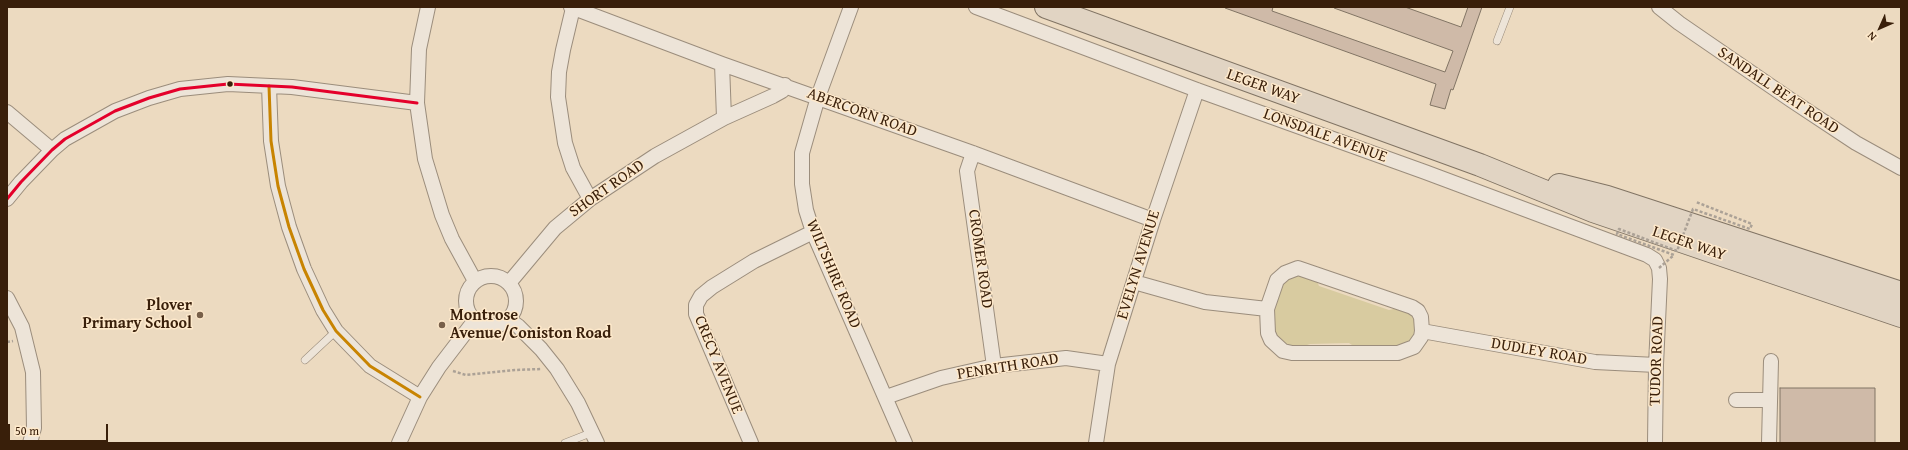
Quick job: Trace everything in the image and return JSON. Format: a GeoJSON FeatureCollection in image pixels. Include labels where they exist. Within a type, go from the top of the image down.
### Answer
{"type":"FeatureCollection","features":[{"type":"Feature","properties":{"kind":"highway","name":"LEGER WAY"},"geometry":{"type":"LineString","coordinates":[[1046,7],[1480,165],[1593,211],[1901,316]]}},
{"type":"Feature","properties":{"kind":"highway","name":"LEGER WAY"},"geometry":{"type":"LineString","coordinates":[[1480,165],[1607,197],[1901,293]]}},
{"type":"Feature","properties":{"kind":"street"},"geometry":{"type":"LineString","coordinates":[[428,7],[419,49],[417,102],[425,159],[433,188],[452,240],[475,281]]}},
{"type":"Feature","properties":{"kind":"street"},"geometry":{"type":"LineString","coordinates":[[572,7],[562,50],[558,96],[565,143],[573,168],[590,199]]}},
{"type":"Feature","properties":{"kind":"street","name":"ABERCORN ROAD"},"geometry":{"type":"LineString","coordinates":[[572,7],[722,64],[973,152],[1153,220]]}},
{"type":"Feature","properties":{"kind":"street","name":"WILTSHIRE ROAD"},"geometry":{"type":"LineString","coordinates":[[851,7],[818,97],[802,153],[801,168],[806,210],[813,232],[905,443]]}},
{"type":"Feature","properties":{"kind":"street","name":"LONSDALE AVENUE"},"geometry":{"type":"LineString","coordinates":[[976,7],[1197,90],[1425,172],[1648,255],[1655,260],[1659,274]]}},
{"type":"Feature","properties":{"kind":"street","name":"SANDALL BEAT ROAD"},"geometry":{"type":"LineString","coordinates":[[1659,7],[1679,24],[1804,109],[1856,143],[1901,168]]}},
{"type":"Feature","properties":{"kind":"street"},"geometry":{"type":"LineString","coordinates":[[722,64],[724,118]]}},
{"type":"Feature","properties":{"kind":"street"},"geometry":{"type":"LineString","coordinates":[[7,199],[52,150],[75,133],[115,111],[164,93],[180,89],[228,84],[292,87],[417,102]]}},
{"type":"Feature","properties":{"kind":"street","name":"SHORT ROAD"},"geometry":{"type":"LineString","coordinates":[[509,283],[555,228],[590,199],[655,156],[724,118],[773,96],[782,91],[785,85]]}},
{"type":"Feature","properties":{"kind":"street"},"geometry":{"type":"LineString","coordinates":[[269,86],[271,141],[278,186],[289,227],[304,269],[323,310],[336,330],[370,366],[420,397]]}},
{"type":"Feature","properties":{"kind":"street","name":"EVELYN AVENUE"},"geometry":{"type":"LineString","coordinates":[[1096,443],[1108,364],[1153,220],[1197,90]]}},
{"type":"Feature","properties":{"kind":"street"},"geometry":{"type":"LineString","coordinates":[[7,112],[52,150]]}},
{"type":"Feature","properties":{"kind":"street","name":"CROMER ROAD"},"geometry":{"type":"LineString","coordinates":[[973,152],[967,171],[994,366]]}},
{"type":"Feature","properties":{"kind":"street","name":"CRECY AVENUE"},"geometry":{"type":"LineString","coordinates":[[751,443],[696,314],[696,305],[701,296],[718,283],[754,261],[813,232]]}},
{"type":"Feature","properties":{"kind":"street"},"geometry":{"type":"LineString","coordinates":[[1298,268],[1412,307],[1418,311],[1421,317],[1421,337],[1414,347],[1398,353],[1292,353],[1283,351],[1271,340],[1268,333],[1266,308],[1277,280],[1285,273],[1298,268]]}},
{"type":"Feature","properties":{"kind":"street","name":"TUDOR ROAD"},"geometry":{"type":"LineString","coordinates":[[1655,443],[1659,274]]}},
{"type":"Feature","properties":{"kind":"street"},"geometry":{"type":"LineString","coordinates":[[492,276],[509,283],[514,290],[516,301],[514,310],[508,319],[501,324],[490,326],[475,320],[469,314],[466,300],[469,288],[475,281],[483,277],[492,276]]}},
{"type":"Feature","properties":{"kind":"street"},"geometry":{"type":"LineString","coordinates":[[1134,282],[1205,302],[1266,308]]}},
{"type":"Feature","properties":{"kind":"street"},"geometry":{"type":"LineString","coordinates":[[7,298],[22,327],[33,372],[34,428],[30,443]]}},
{"type":"Feature","properties":{"kind":"street"},"geometry":{"type":"LineString","coordinates":[[508,319],[518,326],[541,349],[557,369],[595,438]]}},
{"type":"Feature","properties":{"kind":"street"},"geometry":{"type":"LineString","coordinates":[[399,443],[420,397],[439,367],[475,320]]}},
{"type":"Feature","properties":{"kind":"street","name":"DUDLEY ROAD"},"geometry":{"type":"LineString","coordinates":[[1422,331],[1595,362],[1656,365]]}},
{"type":"Feature","properties":{"kind":"street","name":"PENRITH ROAD"},"geometry":{"type":"LineString","coordinates":[[886,397],[941,378],[994,366],[1066,358],[1108,364]]}},
{"type":"Feature","properties":{"kind":"street"},"geometry":{"type":"LineString","coordinates":[[1769,443],[1771,361]]}},
{"type":"Feature","properties":{"kind":"street"},"geometry":{"type":"LineString","coordinates":[[1736,400],[1770,400]]}},
{"type":"Feature","properties":{"kind":"lane"},"geometry":{"type":"LineString","coordinates":[[1497,41],[1510,7]]}},
{"type":"Feature","properties":{"kind":"lane"},"geometry":{"type":"LineString","coordinates":[[305,360],[336,330]]}},
{"type":"Feature","properties":{"kind":"lane"},"geometry":{"type":"LineString","coordinates":[[564,443],[595,438]]}},
{"type":"Feature","properties":{"kind":"path"},"geometry":{"type":"LineString","coordinates":[[1659,274],[1674,254],[1617,234],[1619,229],[1677,251],[1693,209],[1750,230],[1752,224],[1696,202]]}},
{"type":"Feature","properties":{"kind":"path"},"geometry":{"type":"LineString","coordinates":[[439,367],[466,375],[515,370],[557,369]]}},
{"type":"Feature","properties":{"kind":"shaded area"},"geometry":{"type":"Polygon","coordinates":[[[1302,274],[1316,279],[1319,286],[1389,310],[1398,308],[1412,314],[1417,324],[1414,339],[1401,348],[1355,347],[1349,343],[1310,344],[1301,347],[1290,347],[1281,341],[1274,331],[1274,313],[1278,295],[1287,277],[1302,274]]]}},
{"type":"Feature","properties":{"kind":"building"},"geometry":{"type":"Polygon","coordinates":[[[1225,7],[1273,7],[1272,11],[1445,72],[1453,51],[1334,8],[1405,7],[1461,27],[1468,7],[1482,7],[1445,109],[1430,105],[1436,84],[1225,7]]]}},
{"type":"Feature","properties":{"kind":"building"},"geometry":{"type":"Polygon","coordinates":[[[1780,388],[1875,388],[1875,443],[1780,443],[1780,388]]]}},
{"type":"Feature","properties":{"kind":"transit line"},"geometry":{"type":"LineString","coordinates":[[7,199],[21,182],[52,150],[65,139],[115,111],[149,98],[180,89],[228,84],[292,87],[417,103]]}},
{"type":"Feature","properties":{"kind":"transit line"},"geometry":{"type":"LineString","coordinates":[[269,86],[271,141],[278,186],[289,227],[304,269],[323,310],[336,331],[370,366],[420,397]]}},
{"type":"Feature","properties":{"kind":"place","name":"Plover Primary School"},"geometry":{"type":"Point","coordinates":[200,315]}},
{"type":"Feature","properties":{"kind":"place","name":"Montrose Avenue/Coniston Road"},"geometry":{"type":"Point","coordinates":[442,325]}}]}
